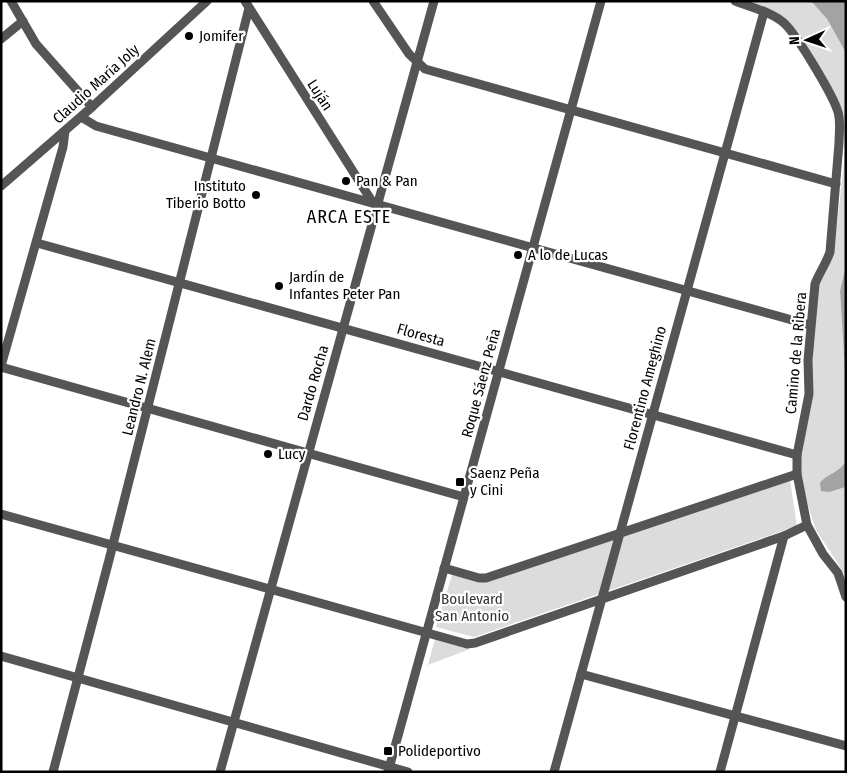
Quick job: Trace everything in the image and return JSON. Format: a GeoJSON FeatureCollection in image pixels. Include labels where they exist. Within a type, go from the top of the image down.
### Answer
{"type":"FeatureCollection","features":[{"type":"Feature","properties":{"kind":"street"},"geometry":{"type":"LineString","coordinates":[[11,1],[45,55],[92,107]]}},
{"type":"Feature","properties":{"kind":"street","name":"Claudio María Joly"},"geometry":{"type":"LineString","coordinates":[[1,186],[92,107],[207,1]]}},
{"type":"Feature","properties":{"kind":"street"},"geometry":{"type":"LineString","coordinates":[[373,1],[409,54],[417,64],[425,69],[836,184]]}},
{"type":"Feature","properties":{"kind":"street","name":"Dardo Rocha"},"geometry":{"type":"LineString","coordinates":[[220,772],[343,328],[375,203],[434,1]]}},
{"type":"Feature","properties":{"kind":"street","name":"Roque Sáenz Peña"},"geometry":{"type":"LineString","coordinates":[[388,769],[601,1]]}},
{"type":"Feature","properties":{"kind":"street","name":"Camino de la Ribera"},"geometry":{"type":"LineString","coordinates":[[734,1],[764,12],[784,24],[795,36],[832,98],[838,112],[840,126],[830,252],[827,262],[818,275],[815,284],[808,360],[809,394],[797,455],[797,474],[807,525],[823,554],[838,573],[846,597]]}},
{"type":"Feature","properties":{"kind":"street","name":"Leandro N. Alem"},"geometry":{"type":"LineString","coordinates":[[53,772],[212,158],[247,5]]}},
{"type":"Feature","properties":{"kind":"street","name":"Luján"},"geometry":{"type":"LineString","coordinates":[[247,5],[375,203]]}},
{"type":"Feature","properties":{"kind":"street","name":"Florentino Ameghino"},"geometry":{"type":"LineString","coordinates":[[554,772],[764,12]]}},
{"type":"Feature","properties":{"kind":"street"},"geometry":{"type":"LineString","coordinates":[[1,39],[22,21]]}},
{"type":"Feature","properties":{"kind":"street"},"geometry":{"type":"LineString","coordinates":[[80,117],[96,126],[810,325]]}},
{"type":"Feature","properties":{"kind":"street"},"geometry":{"type":"LineString","coordinates":[[65,131],[63,147],[37,243],[1,367],[464,497]]}},
{"type":"Feature","properties":{"kind":"street","name":"Floresta"},"geometry":{"type":"LineString","coordinates":[[37,243],[797,455]]}},
{"type":"Feature","properties":{"kind":"street"},"geometry":{"type":"LineString","coordinates":[[444,568],[486,578],[797,474]]}},
{"type":"Feature","properties":{"kind":"street"},"geometry":{"type":"LineString","coordinates":[[1,514],[426,632],[459,643],[475,643],[600,601],[784,536],[807,525]]}},
{"type":"Feature","properties":{"kind":"street"},"geometry":{"type":"LineString","coordinates":[[720,772],[784,536]]}},
{"type":"Feature","properties":{"kind":"street"},"geometry":{"type":"LineString","coordinates":[[1,656],[388,769],[408,772]]}},
{"type":"Feature","properties":{"kind":"street"},"geometry":{"type":"LineString","coordinates":[[580,674],[846,746]]}},
{"type":"Feature","properties":{"kind":"green space"},"geometry":{"type":"Polygon","coordinates":[[[747,1],[811,1],[827,19],[846,53],[846,265],[840,291],[846,387],[846,461],[841,469],[824,479],[829,492],[846,487],[846,576],[816,530],[806,500],[800,467],[801,441],[811,408],[813,332],[817,288],[834,251],[845,153],[842,110],[798,32],[784,17],[747,1]]]}},
{"type":"Feature","properties":{"kind":"green space","name":"Boulevard San Antonio"},"geometry":{"type":"Polygon","coordinates":[[[790,480],[797,526],[474,637],[436,627],[452,575],[483,582],[790,480]]]}},
{"type":"Feature","properties":{"kind":"green space"},"geometry":{"type":"Polygon","coordinates":[[[435,639],[470,649],[428,665],[435,639]]]}},
{"type":"Feature","properties":{"kind":"shaded area"},"geometry":{"type":"Polygon","coordinates":[[[811,1],[846,1],[846,53],[827,19],[811,1]]]}},
{"type":"Feature","properties":{"kind":"shaded area"},"geometry":{"type":"Polygon","coordinates":[[[846,265],[846,387],[840,291],[846,265]]]}},
{"type":"Feature","properties":{"kind":"shaded area"},"geometry":{"type":"Polygon","coordinates":[[[846,461],[846,487],[829,492],[821,491],[820,483],[840,469],[846,461]]]}},
{"type":"Feature","properties":{"kind":"place","name":"Jomifer"},"geometry":{"type":"Point","coordinates":[189,36]}},
{"type":"Feature","properties":{"kind":"place","name":"Pan & Pan"},"geometry":{"type":"Point","coordinates":[346,181]}},
{"type":"Feature","properties":{"kind":"place","name":"Instituto Tiberio Botto"},"geometry":{"type":"Point","coordinates":[256,195]}},
{"type":"Feature","properties":{"kind":"place","name":"A lo de Lucas"},"geometry":{"type":"Point","coordinates":[518,255]}},
{"type":"Feature","properties":{"kind":"place","name":"Jardín de Infantes Peter Pan"},"geometry":{"type":"Point","coordinates":[279,286]}},
{"type":"Feature","properties":{"kind":"place","name":"Lucy"},"geometry":{"type":"Point","coordinates":[268,454]}},
{"type":"Feature","properties":{"kind":"place","name":"Saenz Peña y Cini"},"geometry":{"type":"Point","coordinates":[460,482]}},
{"type":"Feature","properties":{"kind":"place","name":"Polideportivo"},"geometry":{"type":"Point","coordinates":[388,751]}},
{"type":"Feature","properties":{"kind":"district","name":"ARCA ESTE"},"geometry":{"type":"Point","coordinates":[349,217]}}]}
